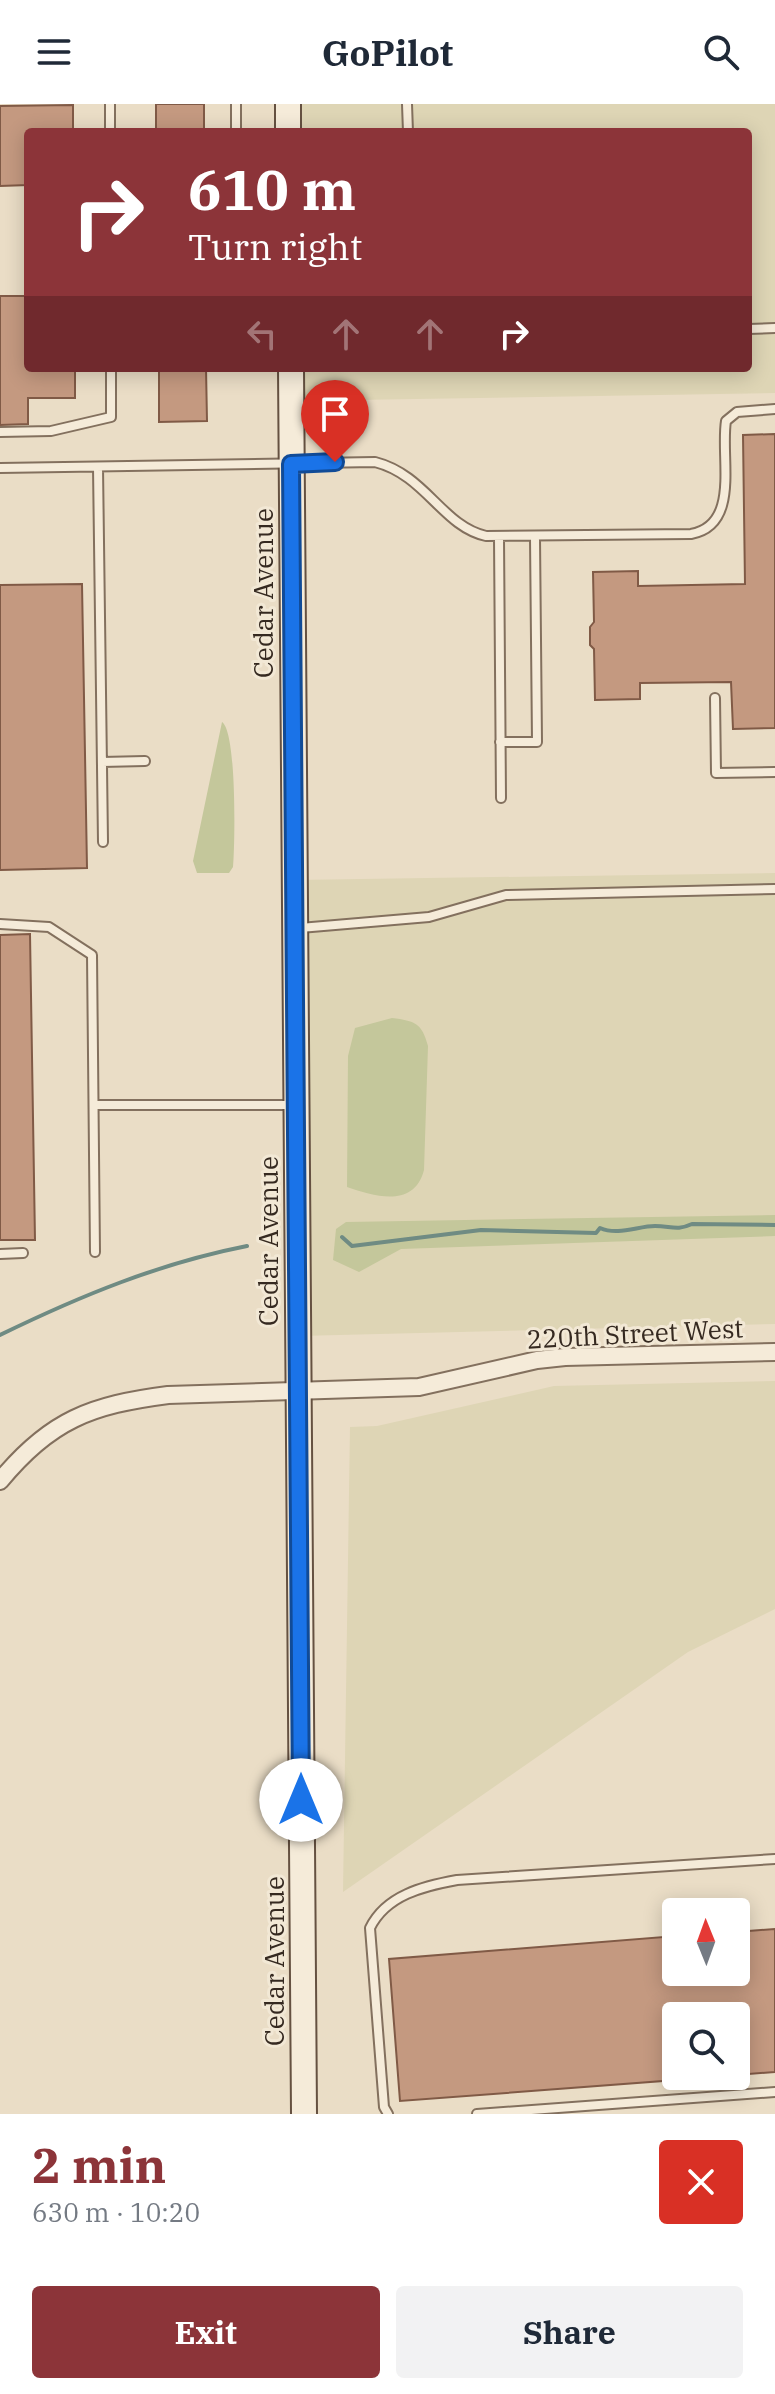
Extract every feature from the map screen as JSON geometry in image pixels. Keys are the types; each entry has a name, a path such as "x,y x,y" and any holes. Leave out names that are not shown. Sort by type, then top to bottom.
{"main road":[{"path":"288,104 288,128"},
{"name":"Cedar Avenue","path":"291,372 304,2114"}],"street":[{"name":"220th Street West","path":"0,1481 44,1434 103,1407 168,1395 419,1387 537,1360 565,1357 775,1352"}],"lane":[{"path":"110,104 110,128"},
{"path":"236,104 236,128"},
{"path":"407,104 408,128"},
{"path":"752,329 775,328"},
{"path":"0,432 51,431 111,417 111,372"},
{"path":"0,468 357,461 388,465 415,480 461,525 477,534 499,538 535,538 691,534 709,529 716,522 722,502 726,421 737,412 775,409"},
{"path":"98,467 103,842"},
{"path":"499,538 501,798"},
{"path":"500,742 537,742 535,538"},
{"path":"715,698 716,773 775,772"},
{"path":"102,762 145,761"},
{"path":"295,928 429,917 506,895 775,889"},
{"path":"0,924 49,927 92,955 95,1252"},
{"path":"94,1105 296,1105"},
{"path":"0,1254 23,1253"},
{"path":"388,2114 384,2107 370,1928 388,1904 426,1886 457,1880 775,1859"},
{"path":"477,2114 775,2092"},
{"path":"617,2103 618,2114"}],"shaded area":[{"path":"288,104 775,104 775,393 291,401 291,372 752,372 752,128 288,128"},
{"path":"775,873 775,1324 299,1336 295,880"},
{"path":"775,1381 775,1609 688,1652 343,1892 350,1427 377,1426 554,1386"}],"green space":[{"path":"222,722 227,730 233,766 233,867 229,873 197,873 193,861"},
{"path":"392,1018 416,1024 428,1046 424,1170 412,1190 403,1195 381,1196 347,1187 348,1056 355,1028"},
{"path":"775,1215 775,1236 401,1249 359,1272 333,1260 336,1229 346,1222"}],"building":[{"path":"156,104 204,104 204,128 156,128"},
{"path":"73,105 73,128 24,128 24,185 0,186 0,106"},
{"path":"0,296 24,296 24,372 75,372 75,398 28,398 28,424 0,425"},
{"path":"159,372 206,372 207,421 159,422"},
{"path":"775,434 775,728 733,729 731,682 640,683 640,699 595,700 594,649 590,645 590,627 594,622 593,572 638,571 638,586 745,584 743,435"},
{"path":"82,584 87,868 0,870 0,585"},
{"path":"30,934 35,1240 0,1240 0,935"},
{"path":"775,1929 775,2072 750,2074 750,2002 662,2002 662,2081 400,2101 389,1959 662,1937 662,1986 750,1986 750,1931"}],"waterway":[{"path":"342,1237 352,1246 481,1230 596,1233 600,1228 621,1231 655,1226 678,1228 692,1224 775,1225"},
{"path":"0,1335 121,1282 247,1246"}],"route":[{"path":"301,1800 291,464 335,462"}]}
